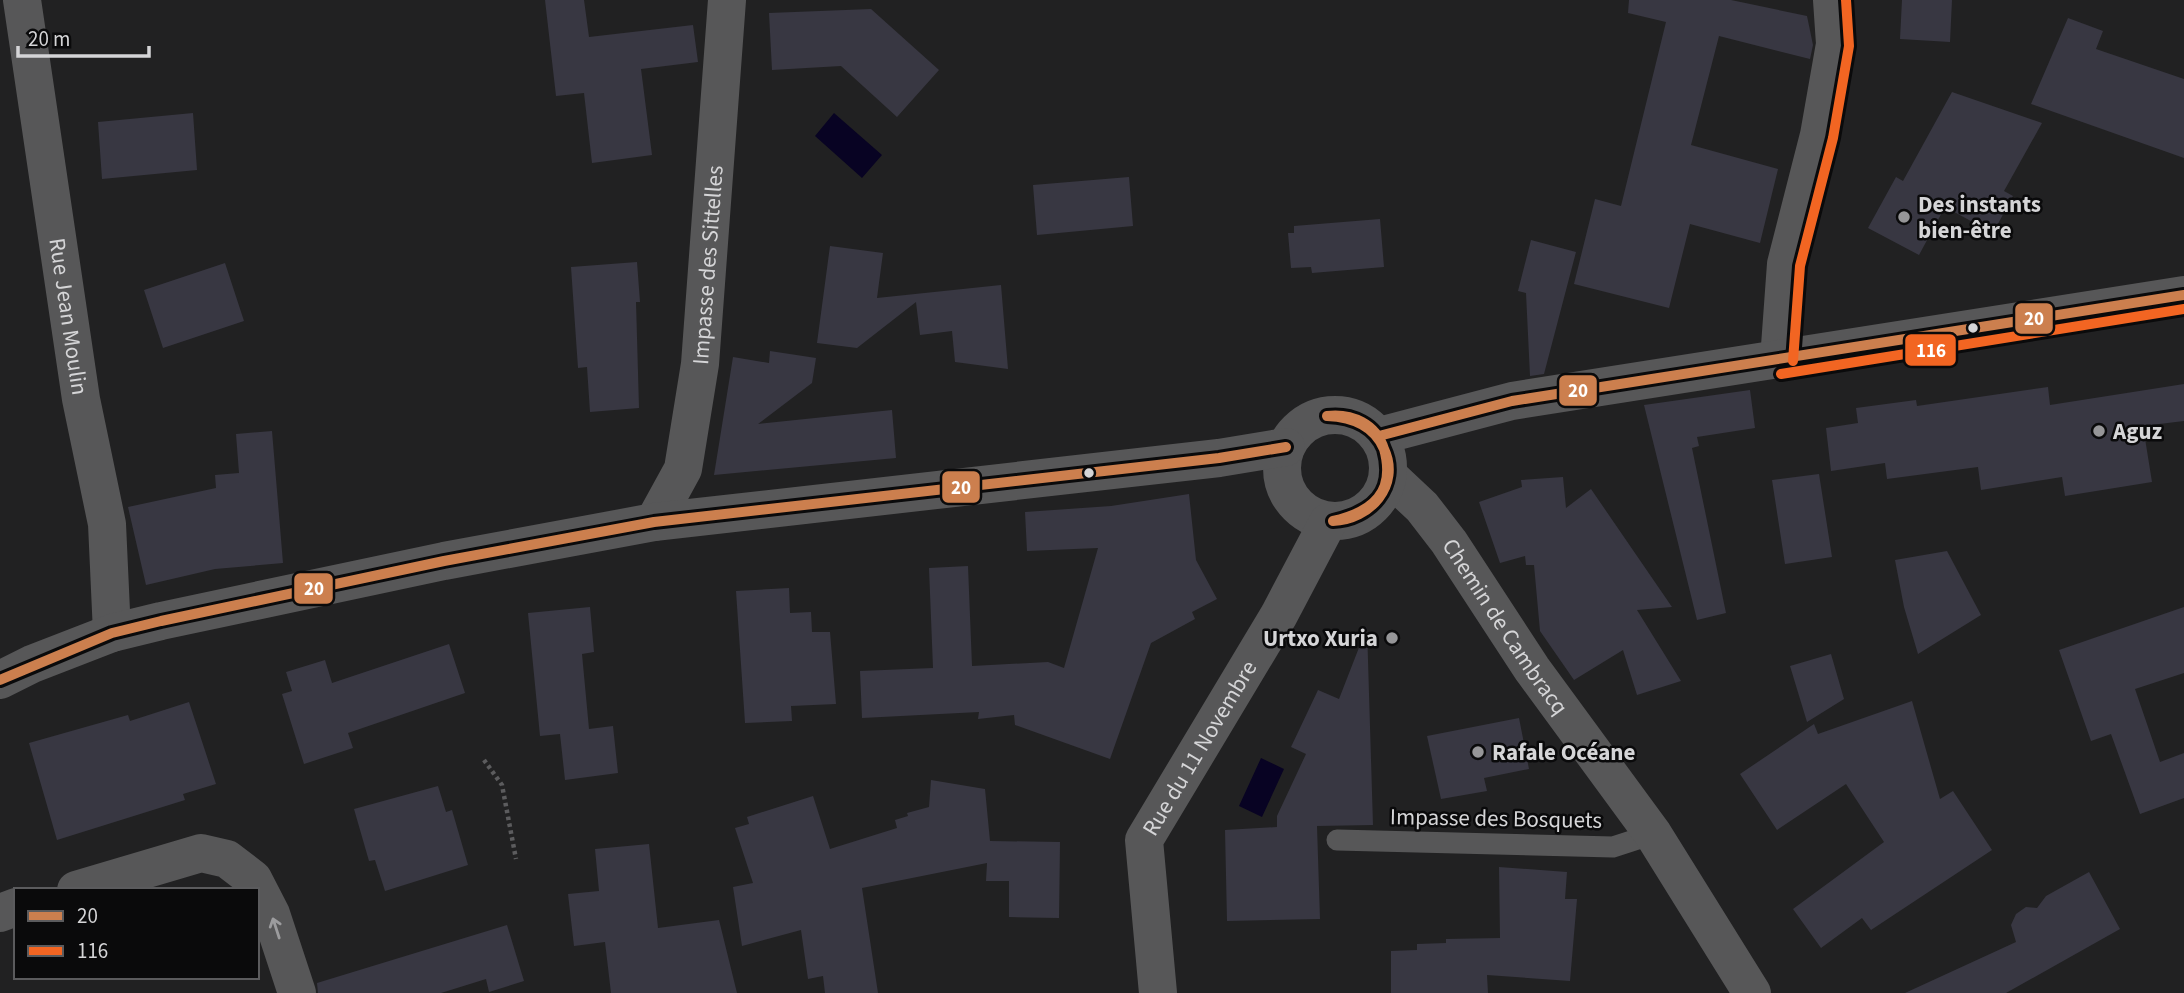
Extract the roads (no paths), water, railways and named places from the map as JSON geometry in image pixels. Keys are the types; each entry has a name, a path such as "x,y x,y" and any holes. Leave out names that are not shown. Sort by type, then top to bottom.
{"street":[{"name":"Rue Jean Moulin","path":"22,0 81,399 107,524 111,633"},
{"name":"Impasse des Sittelles","path":"654,522 682,469 699,364 727,0"},
{"path":"1779,360 1786,264 1819,135 1835,44 1832,0"},
{"path":"1379,436 1512,401 2184,295"},
{"path":"1340,414 1362,421 1379,436 1388,455 1389,476 1382,496 1367,511 1349,520 1328,522 1309,515 1294,503 1284,486 1281,466 1286,447 1298,429 1318,417 1340,414"},
{"path":"0,680 32,664 111,633 444,561 654,522 1219,458 1286,447"},
{"name":"Chemin de Cambracq","path":"1389,476 1422,507 1449,542 1532,669 1653,834 1752,993"},
{"name":"Rue du 11 Novembre","path":"1158,993 1144,840 1279,615 1328,522"},
{"path":"83,888 201,853 227,859 253,879 258,888"},
{"path":"259,891 271,914 297,993"}],"lane":[{"name":"Impasse des Bosquets","path":"1337,840 1613,847 1653,834"}],"place":[{"name":"Des instants bien-être","path":"1904,217"},
{"name":"Aguz","path":"2099,431"},
{"name":"Urtxo Xuria","path":"1392,638"},
{"name":"Rafale Océane","path":"1478,752"}]}
